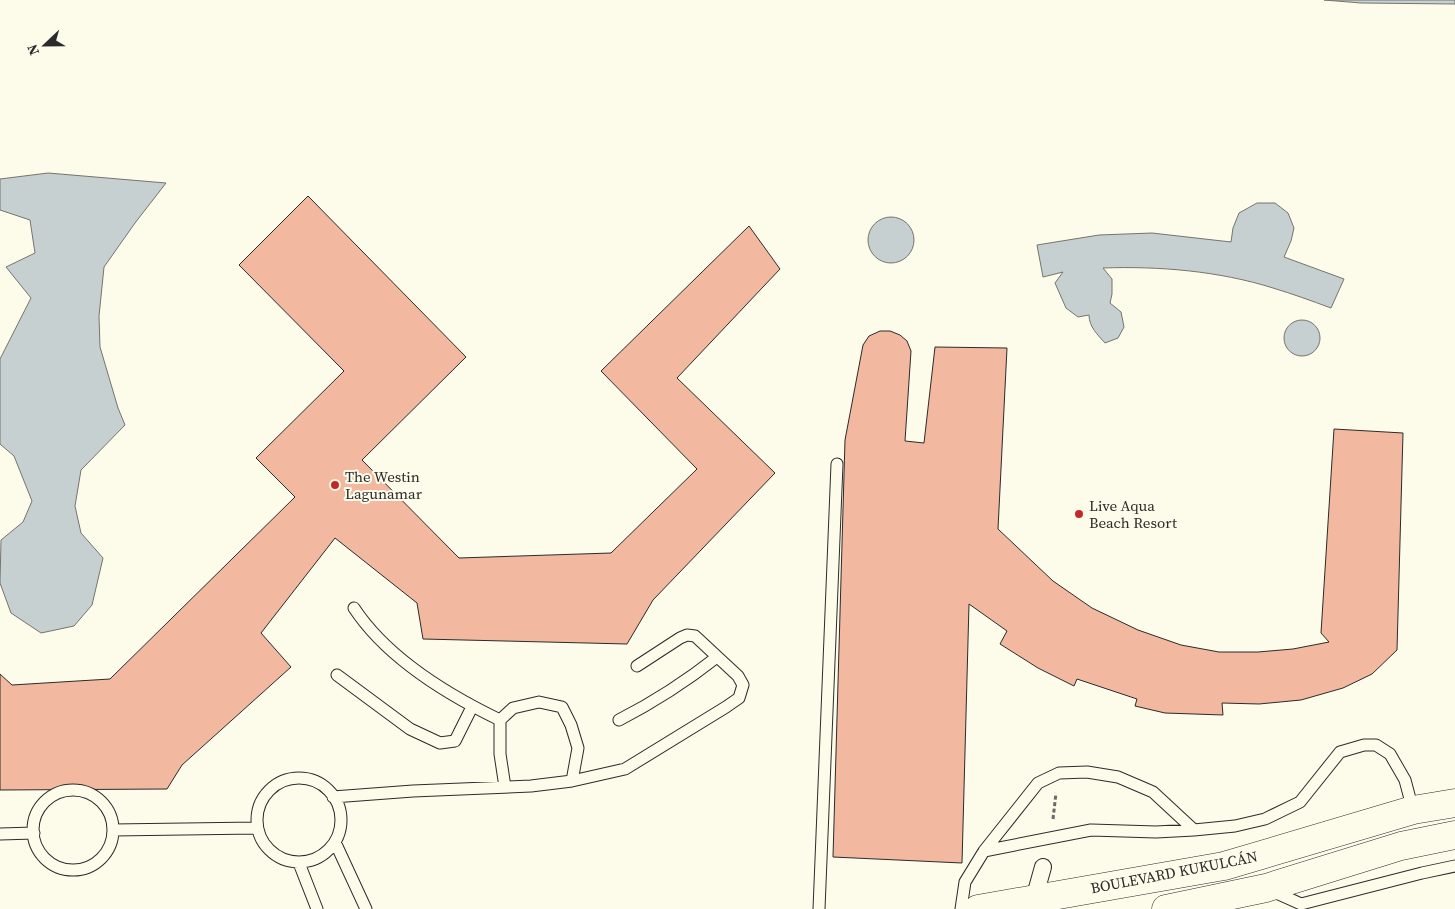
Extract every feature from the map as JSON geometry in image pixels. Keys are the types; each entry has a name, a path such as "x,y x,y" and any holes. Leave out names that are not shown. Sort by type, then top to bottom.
{"main road":[{"name":"BOULEVARD KUKULCÁN","path":"978,909 1224,866 1412,810 1455,803"},
{"path":"1167,909 1266,888 1401,846 1455,835"}],"street":[{"path":"1034,899 1043,867"}],"lane":[{"path":"819,909 837,464"},
{"path":"354,608 366,626 405,663 472,707 500,720"},
{"path":"333,797 505,787 572,781 625,769 738,698 743,685 738,676 695,636 687,635 637,666"},
{"path":"619,720 652,703 692,677 717,657"},
{"path":"337,674 410,729 440,743 455,740 472,707"},
{"path":"505,787 500,754 500,720 513,708 539,702 562,707 571,724 578,748 572,781"},
{"path":"984,851 1091,830 1156,832 1194,830 1235,826 1265,819 1300,802 1340,752 1364,745 1376,745 1390,754 1405,780 1412,810"},
{"path":"961,909 965,882 984,851 1038,783 1059,773 1087,772 1118,778 1153,792 1194,830"},
{"path":"292,779 317,782 328,790 333,797 340,813 340,828 335,842 326,853 313,860 299,863 285,860 272,853 262,841 257,828 257,814 261,802 268,791 279,783 292,779"},
{"path":"69,790 82,791 94,796 105,805 111,817 113,830 111,843 105,854 96,863 84,868 71,870 59,867 48,860 40,851 35,839 34,826 37,813 45,802 56,794 69,790"},
{"path":"113,830 257,828"},
{"path":"0,834 34,833"},
{"path":"335,842 366,909"},
{"path":"299,863 317,909"},
{"path":"1266,888 1301,904 1455,866"}],"path":[{"path":"1050,838 1059,773"}],"shaded area":[{"path":"1324,0 1455,0 1455,4 1361,3"},
{"path":"48,173 166,183 104,267 99,316 100,347 125,425 81,470 75,506 81,533 103,558 92,605 74,626 41,633 11,613 0,583 1,540 23,522 32,501 14,456 0,444 0,359 31,298 6,267 35,253 30,220 0,210 0,179"},
{"path":"1257,203 1275,203 1288,213 1294,228 1284,257 1344,279 1331,308 1273,288 1232,277 1167,269 1103,268 1112,279 1110,303 1121,312 1124,327 1118,338 1105,343 1092,327 1089,315 1078,317 1066,308 1055,283 1063,272 1043,277 1037,245 1099,235 1152,233 1231,242 1233,228 1239,213"},
{"path":"891,217 904,221 910,227 914,240 910,253 904,259 891,263 878,259 872,253 868,240 872,227 878,221"},
{"path":"1302,320 1309,321 1315,325 1319,331 1319,345 1315,351 1309,355 1302,356 1295,355 1289,351 1285,345 1284,338 1285,331 1289,325 1295,321"}],"building":[{"name":"The Westin Lagunamar","path":"308,196 466,357 362,460 459,558 611,553 697,469 601,371 749,226 780,269 677,378 775,473 653,600 627,644 423,639 417,603 335,538 261,633 291,667 182,765 167,789 0,790 0,674 12,685 110,679 295,497 256,458 344,371 239,265"},
{"path":"880,331 890,331 900,335 907,341 911,351 905,441 924,443 935,347 1007,348 998,529 1053,581 1092,608 1138,630 1181,645 1219,652 1258,652 1293,649 1329,642 1321,633 1334,429 1403,433 1397,650 1372,674 1343,688 1301,700 1259,704 1222,703 1223,715 1165,713 1135,706 1137,699 1077,679 1074,686 1038,668 1000,644 1007,631 969,604 962,863 833,857 845,440 863,345 869,336"}],"place":[{"name":"The Westin Lagunamar","path":"335,485"},
{"name":"Live Aqua Beach Resort","path":"1079,514"}]}
